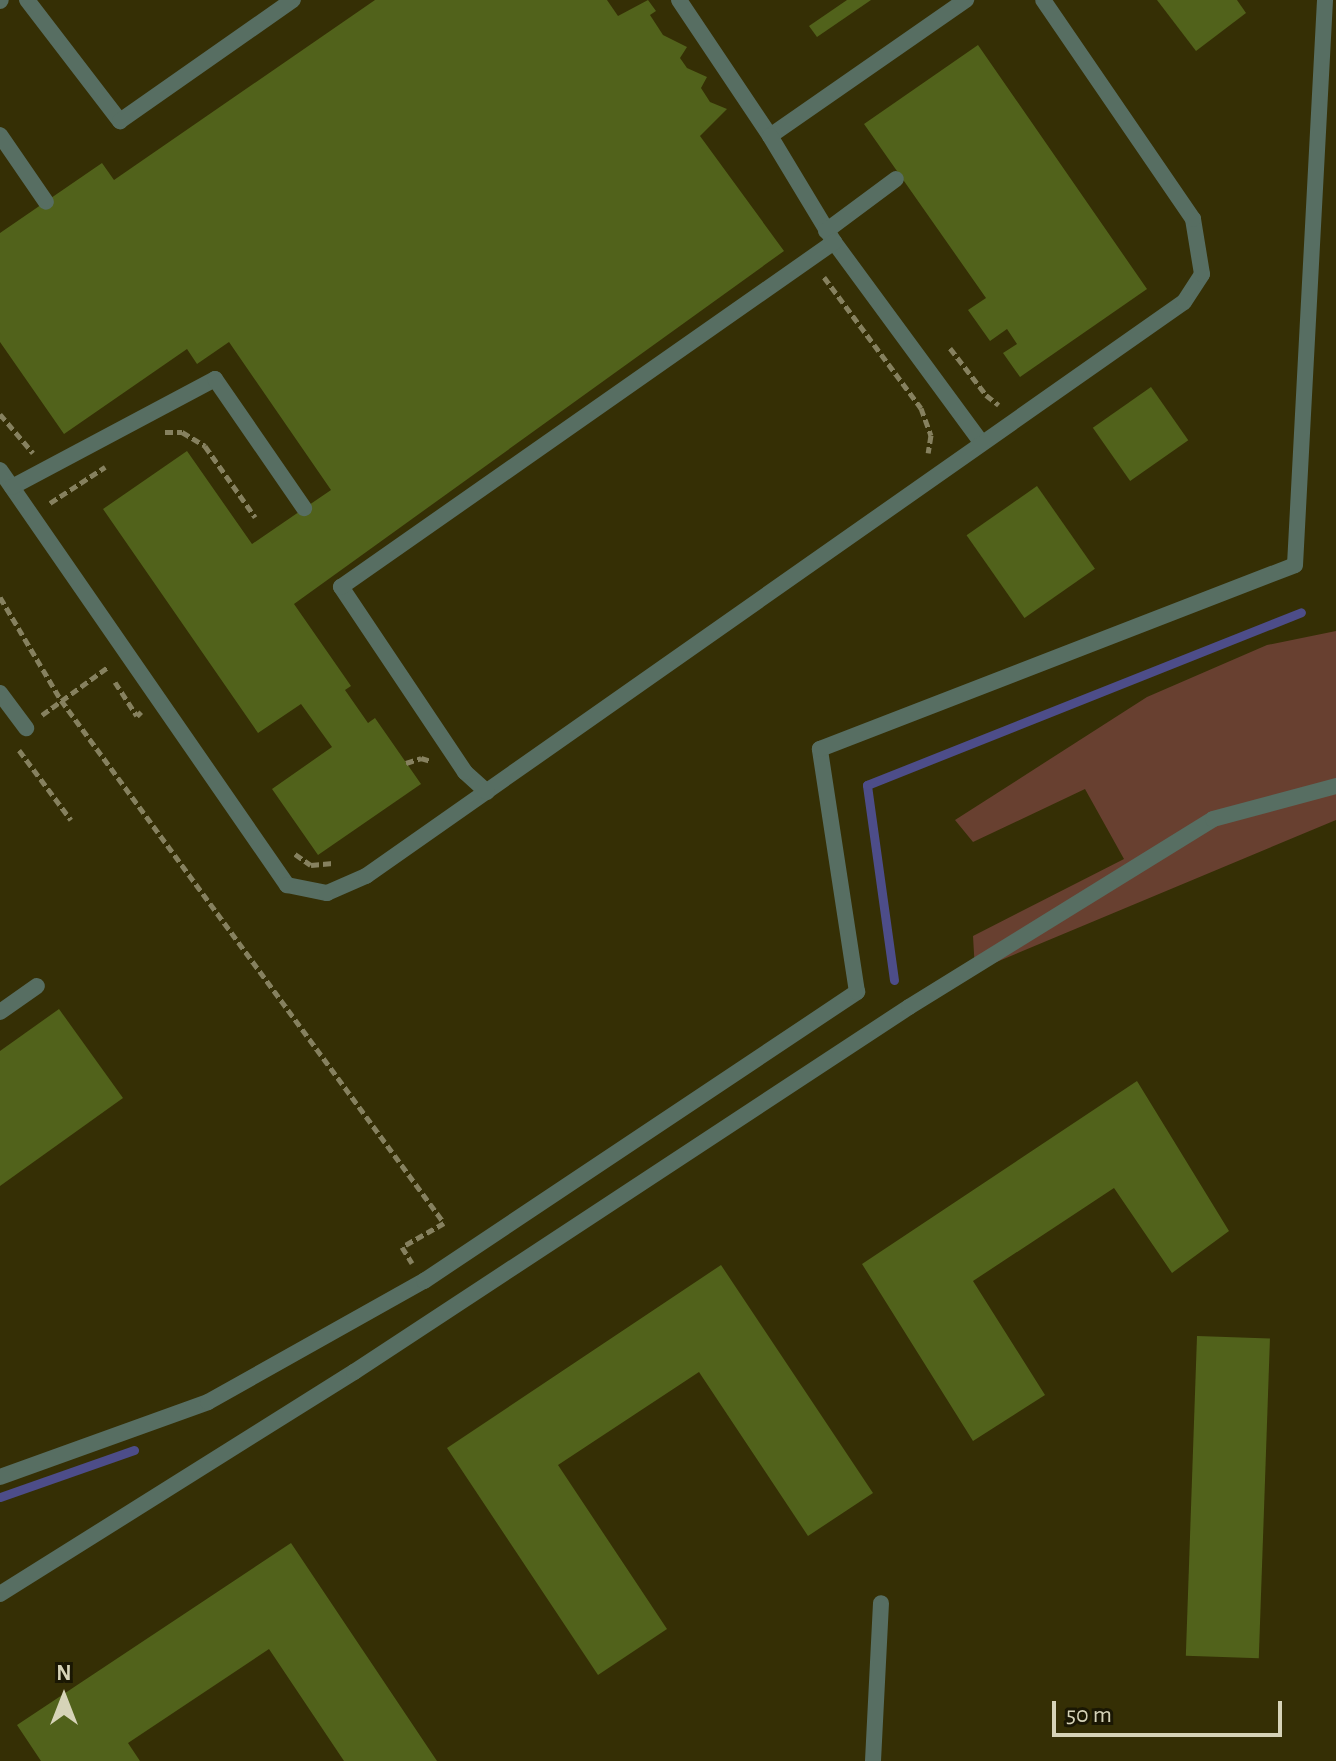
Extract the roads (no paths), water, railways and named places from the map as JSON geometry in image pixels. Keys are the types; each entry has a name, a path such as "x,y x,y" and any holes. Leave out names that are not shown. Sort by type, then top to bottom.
{"lane":[{"path":"27,0 120,121 293,0"},
{"path":"679,0 770,136 830,236 980,441"},
{"path":"770,136 966,0"},
{"path":"0,470 287,885 327,893 366,876 980,441 1184,302 1202,274 1193,219 1043,0"},
{"path":"0,1477 208,1402 424,1281 857,992 820,749 1295,565 1325,0"},
{"path":"0,135 46,202"},
{"path":"341,587 809,259 830,236 896,179"},
{"path":"12,487 215,379 304,508"},
{"path":"345,568 341,587 465,772 487,792"},
{"path":"1,699 26,728"},
{"path":"0,1594 354,1372 909,1007 1213,819 1336,786"},
{"path":"0,1012 37,986"},
{"path":"873,1761 881,1603"}],"waterway":[{"path":"894,980 867,785 1301,612"},
{"path":"0,1497 134,1450"}]}
